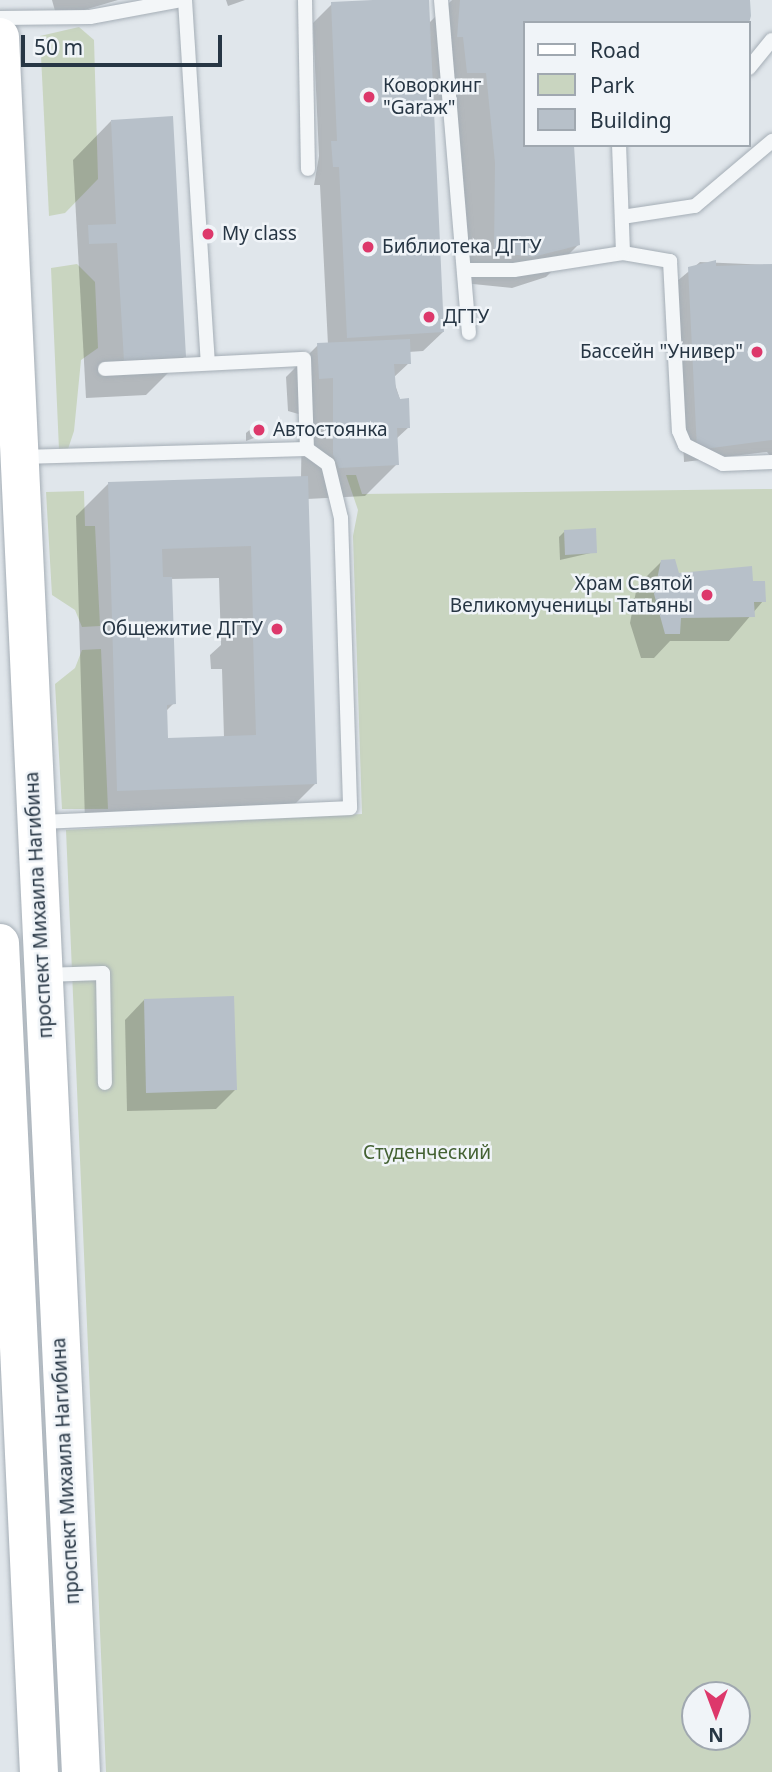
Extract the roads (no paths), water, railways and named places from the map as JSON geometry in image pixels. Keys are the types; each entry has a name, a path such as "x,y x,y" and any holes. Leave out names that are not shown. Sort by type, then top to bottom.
{"main road":[{"name":"проспект Михаила Нагибина","path":"0,37 81,1772"},
{"name":"проспект Михаила Нагибина","path":"0,943 39,1772"}],"lane":[{"path":"0,18 90,17 184,0 208,361"},
{"path":"305,0 308,169"},
{"path":"441,0 466,270 469,333"},
{"path":"751,66 772,40"},
{"path":"622,217 695,206 772,141"},
{"path":"619,147 623,253"},
{"path":"466,270 514,270 623,253 670,261 679,431 685,444 723,464 772,462"},
{"path":"105,369 208,361 304,359 307,449"},
{"path":"20,457 307,449 328,464 341,517 350,808 35,822"},
{"path":"43,975 103,973 105,1083"}],"place":[{"name":"Коворкинг \"Gаraж\"","path":"369,97"},
{"name":"My class","path":"208,234"},
{"name":"Библиотека ДГТУ","path":"368,247"},
{"name":"ДГТУ","path":"429,317"},
{"name":"Бассейн \"Универ\"","path":"757,352"},
{"name":"Автостоянка","path":"259,430"},
{"name":"Храм Святой Великомученицы Татьяны","path":"707,595"},
{"name":"Общежитие ДГТУ","path":"277,629"}],"park label":[{"name":"Студенческий","path":"427,1153"}]}
